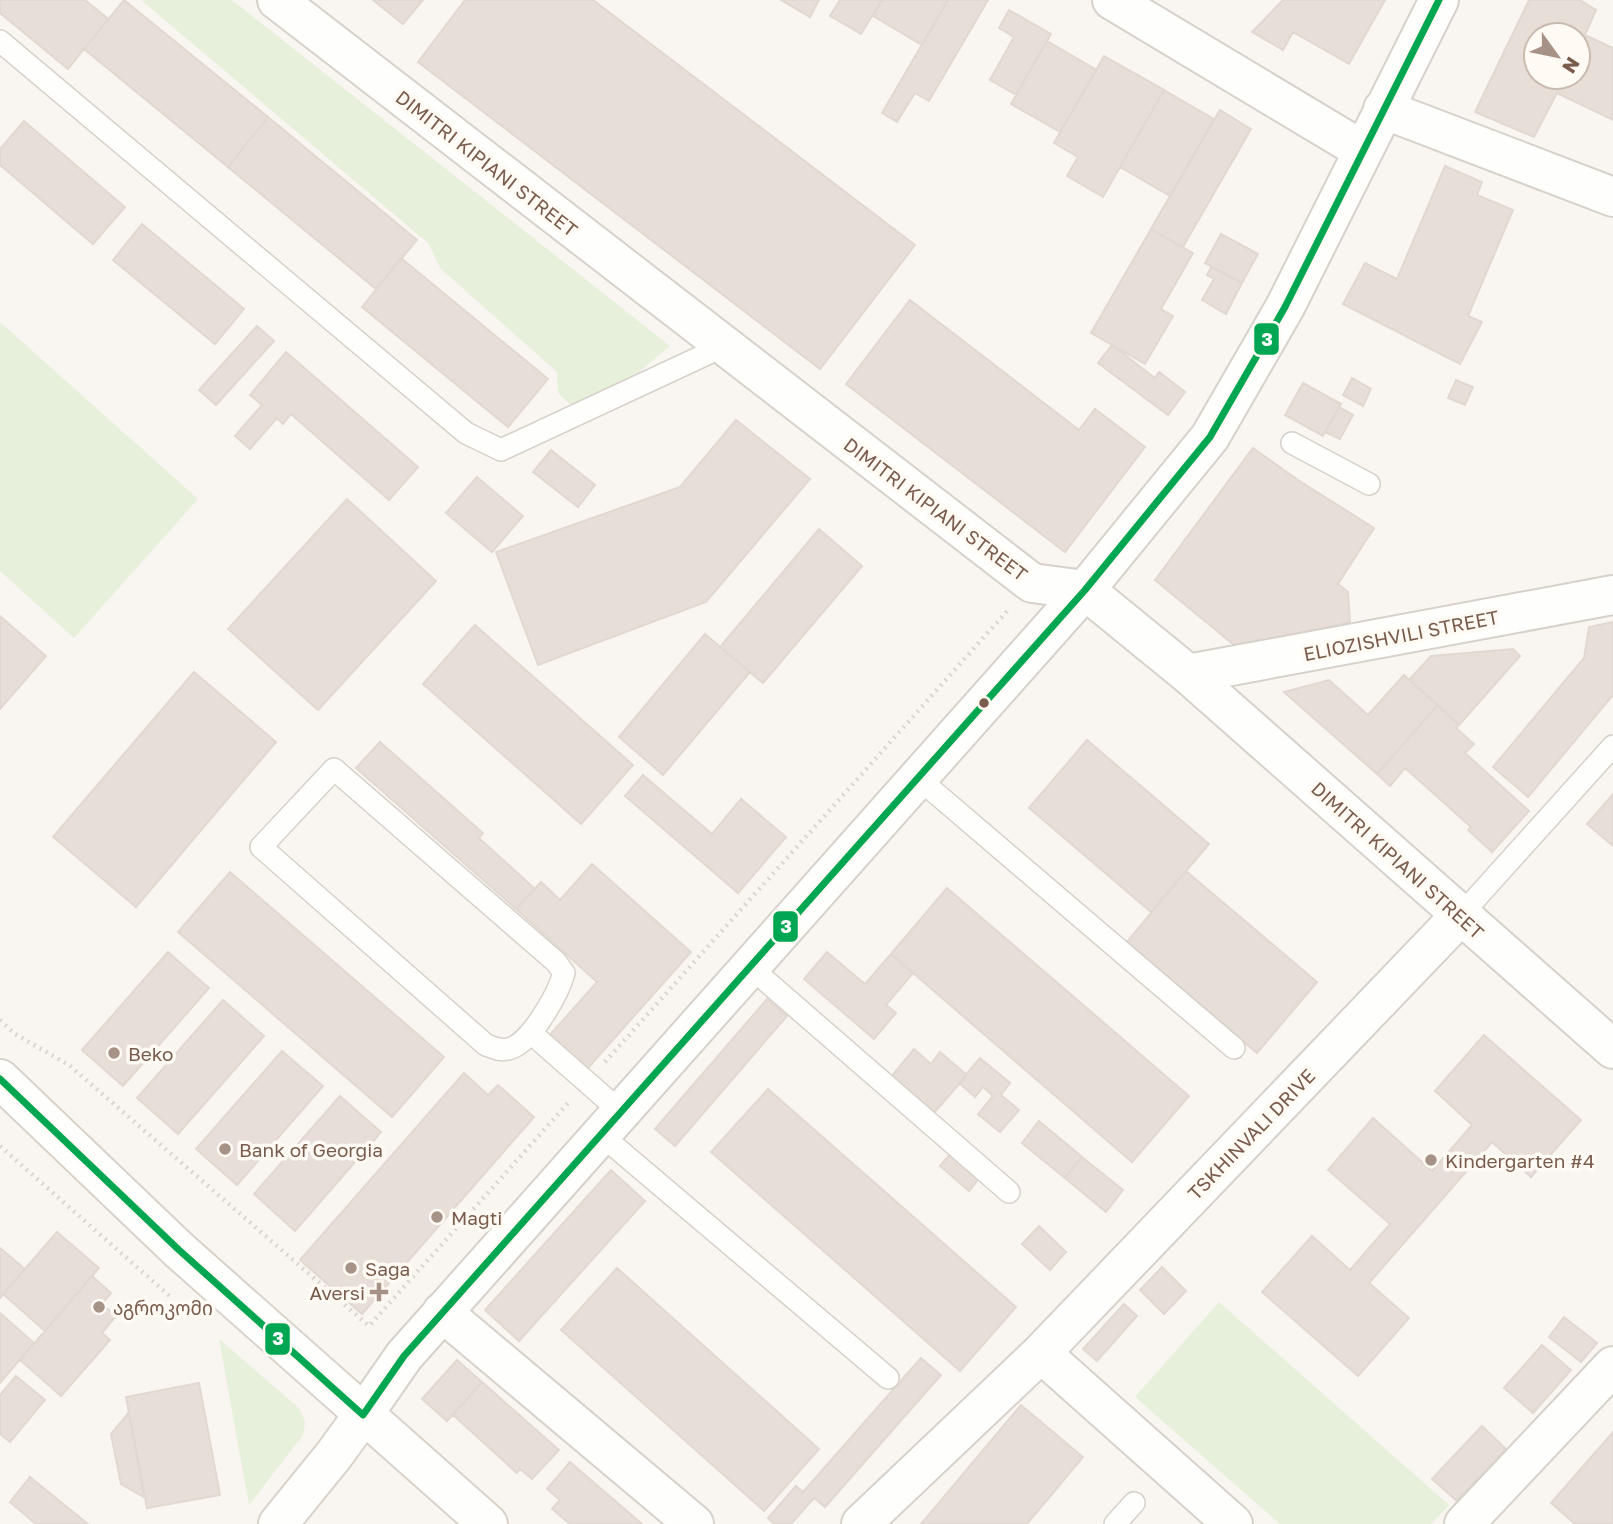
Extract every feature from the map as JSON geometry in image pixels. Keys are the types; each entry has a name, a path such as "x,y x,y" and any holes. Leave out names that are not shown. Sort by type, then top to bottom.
{"street":[{"name":"DIMITRI KIPIANI STREET","path":"277,0 1032,583 1085,590 1188,674 1613,1049"},
{"path":"1112,0 1362,150"},
{"path":"278,1524 363,1415 404,1356 1085,590 1210,437 1285,307 1439,0"},
{"path":"1383,109 1613,197"},
{"name":"ELIOZISHVILI STREET","path":"1188,674 1613,595"},
{"name":"TSKHINVALI DRIVE","path":"861,1524 1041,1353 1460,916"},
{"path":"0,1079 179,1250 488,1524"},
{"path":"442,1312 694,1524"},
{"path":"1041,1353 1233,1524"},
{"path":"1465,1524 1613,1367"}],"lane":[{"path":"0,41 466,433 502,450 724,346"},
{"path":"1292,443 1368,484"},
{"path":"1460,916 1613,746"},
{"path":"334,769 556,962 564,973 560,986 531,1033 510,1049 497,1049 486,1045 261,847 334,769"},
{"path":"918,778 1234,1048"},
{"path":"750,967 1009,1192"},
{"path":"531,1033 587,1082 610,1123 888,1378"},
{"path":"1115,1524 1134,1503"}],"path":[{"path":"0,1020 15,1034 69,1065 369,1326 1032,583"}],"green space":[{"path":"141,0 232,0 670,346 629,380 574,408 558,393 557,372 440,268 428,243"},
{"path":"0,322 198,499 74,638 0,571"},
{"path":"1219,1302 1449,1505 1431,1524 1280,1524 1135,1397"},
{"path":"219,1339 299,1408 305,1422 303,1435 249,1505"}],"building":[{"path":"0,0 85,0 108,19 68,69 0,13"},
{"path":"124,0 268,117 228,167 84,49"},
{"path":"373,0 423,0 403,24"},
{"path":"465,0 593,0 915,245 820,369 418,62"},
{"path":"781,0 819,0 810,17"},
{"path":"840,0 882,0 861,34 830,16"},
{"path":"882,0 948,0 922,45 873,16"},
{"path":"948,0 988,0 929,101 915,93 897,122 882,113"},
{"path":"1283,0 1385,0 1349,64 1293,32 1283,50 1252,32"},
{"path":"1529,0 1580,0 1596,10 1591,21 1522,21 1522,91 1592,91 1592,38 1613,48 1613,120 1557,93 1534,137 1475,112"},
{"path":"1009,10 1051,34 1016,95 990,80 1014,37 999,28"},
{"path":"1047,41 1097,70 1060,132 1011,104"},
{"path":"1104,56 1164,90 1103,197 1067,176 1078,157 1054,143"},
{"path":"1164,90 1214,119 1170,196 1120,167"},
{"path":"1220,110 1251,129 1183,247 1151,229"},
{"path":"268,117 417,240 376,289 228,167"},
{"path":"24,121 125,207 93,244 0,165 0,149"},
{"path":"1445,166 1482,182 1477,195 1513,210 1468,316 1482,322 1460,364 1343,304 1365,263 1397,279"},
{"path":"142,224 244,309 215,344 113,260"},
{"path":"1151,229 1193,253 1161,309 1173,316 1145,364 1091,333"},
{"path":"1221,234 1258,254 1242,283 1205,263"},
{"path":"401,258 548,379 508,427 362,307"},
{"path":"1211,267 1242,283 1226,314 1202,300 1214,279 1207,275"},
{"path":"910,300 1079,430 1095,409 1145,447 1065,552 846,384"},
{"path":"257,326 274,341 216,405 199,390"},
{"path":"1112,345 1155,378 1159,372 1185,392 1168,415 1098,363"},
{"path":"286,352 418,467 389,500 291,414 283,424 277,418 250,449 235,436 262,405 250,395"},
{"path":"1352,378 1371,389 1363,406 1343,395"},
{"path":"1456,380 1473,387 1465,405 1448,398"},
{"path":"1303,383 1341,404 1323,436 1285,415"},
{"path":"1339,407 1353,415 1340,439 1325,432"},
{"path":"736,420 810,479 706,602 538,665 496,552 680,487"},
{"path":"1253,448 1374,528 1338,584 1348,592 1350,622 1240,650 1155,580"},
{"path":"551,450 595,485 578,507 533,472"},
{"path":"477,477 523,516 492,552 446,513"},
{"path":"347,499 436,581 318,710 228,629"},
{"path":"819,529 862,566 763,683 720,647"},
{"path":"0,616 46,656 0,709"},
{"path":"1613,622 1613,695 1528,797 1493,767 1584,658 1589,627"},
{"path":"475,625 633,765 581,824 423,684"},
{"path":"705,634 750,672 663,775 619,737"},
{"path":"1513,649 1520,656 1459,725 1409,680 1431,656"},
{"path":"194,672 276,742 136,907 53,837"},
{"path":"1404,675 1438,705 1377,774 1284,692 1329,680 1368,715"},
{"path":"1438,705 1459,725 1456,728 1474,744 1465,753 1529,811 1492,852 1468,830 1471,827 1405,768 1390,786 1377,774"},
{"path":"1087,740 1209,844 1151,912 1029,808"},
{"path":"380,742 483,833 479,838 535,889 516,909 356,768"},
{"path":"643,775 712,834 741,799 786,837 738,893 625,796"},
{"path":"1613,794 1613,846 1587,824"},
{"path":"592,864 691,952 587,1069 549,1036 597,982 516,909 541,882 560,900"},
{"path":"1186,871 1317,982 1257,1053 1127,942"},
{"path":"230,872 444,1057 392,1117 178,932"},
{"path":"947,888 1189,1096 1132,1162 891,954"},
{"path":"168,952 209,988 123,1086 82,1050"},
{"path":"827,952 865,984 891,954 913,973 886,1005 896,1013 874,1039 804,979"},
{"path":"767,999 787,1016 675,1146 655,1129"},
{"path":"223,1000 264,1036 178,1134 137,1098"},
{"path":"1484,1035 1581,1120 1531,1177 1492,1142 1369,1283 1409,1318 1358,1376 1262,1292 1312,1236 1350,1270 1390,1224 1328,1170 1373,1118 1432,1171 1472,1125 1435,1091"},
{"path":"914,1049 931,1064 940,1052 967,1075 933,1114 891,1077"},
{"path":"282,1051 323,1086 237,1185 196,1149"},
{"path":"980,1058 1010,1083 1001,1095 1019,1110 1000,1132 978,1114 993,1096 983,1087 975,1097 959,1083"},
{"path":"464,1073 488,1095 498,1085 534,1117 362,1314 300,1260"},
{"path":"768,1089 1016,1307 960,1371 711,1152"},
{"path":"340,1096 381,1132 295,1231 254,1194"},
{"path":"1039,1121 1082,1157 1065,1178 1022,1143"},
{"path":"952,1152 980,1177 969,1191 940,1166"},
{"path":"1082,1157 1123,1190 1106,1212 1065,1178"},
{"path":"611,1170 645,1201 519,1341 485,1310"},
{"path":"1039,1226 1066,1252 1050,1270 1022,1244"},
{"path":"57,1232 99,1268 45,1331 3,1294"},
{"path":"0,1248 25,1269 0,1298"},
{"path":"1162,1267 1186,1291 1164,1314 1140,1290"},
{"path":"617,1268 819,1449 764,1511 561,1330"},
{"path":"92,1276 111,1293 102,1304 116,1316 102,1333 110,1340 61,1396 20,1360"},
{"path":"1124,1304 1137,1316 1097,1361 1083,1349"},
{"path":"0,1313 34,1343 0,1383"},
{"path":"1564,1317 1597,1343 1581,1362 1549,1337"},
{"path":"1542,1345 1571,1370 1533,1413 1504,1388"},
{"path":"921,1358 941,1375 825,1507 814,1498 791,1524 774,1524 768,1518 796,1486 803,1492"},
{"path":"457,1360 482,1382 447,1421 422,1399"},
{"path":"16,1376 45,1400 10,1442 0,1434 0,1395"},
{"path":"482,1382 559,1450 532,1479 520,1469 517,1473 453,1415"},
{"path":"199,1383 220,1495 147,1508 126,1397"},
{"path":"1021,1405 1083,1457 1027,1524 921,1524"},
{"path":"129,1412 144,1497 121,1484 111,1434"},
{"path":"1482,1426 1506,1449 1457,1501 1432,1479"},
{"path":"1613,1432 1613,1524 1575,1524 1551,1503"},
{"path":"570,1462 642,1524 570,1524 552,1509 560,1500 547,1489"},
{"path":"30,1477 88,1524 36,1524 10,1502"}],"transit line":[{"name":"3","path":"0,1079 179,1250 363,1415 404,1356 1085,590 1210,437 1285,307 1439,0"}],"place":[{"name":"Beko","path":"114,1053"},
{"name":"Bank of Georgia","path":"225,1149"},
{"name":"Kindergarten #4","path":"1431,1160"},
{"name":"Magti","path":"437,1217"},
{"name":"Saga","path":"351,1268"},
{"name":"Aversi","path":"379,1292"},
{"name":"აგროკომი","path":"99,1307"}]}
